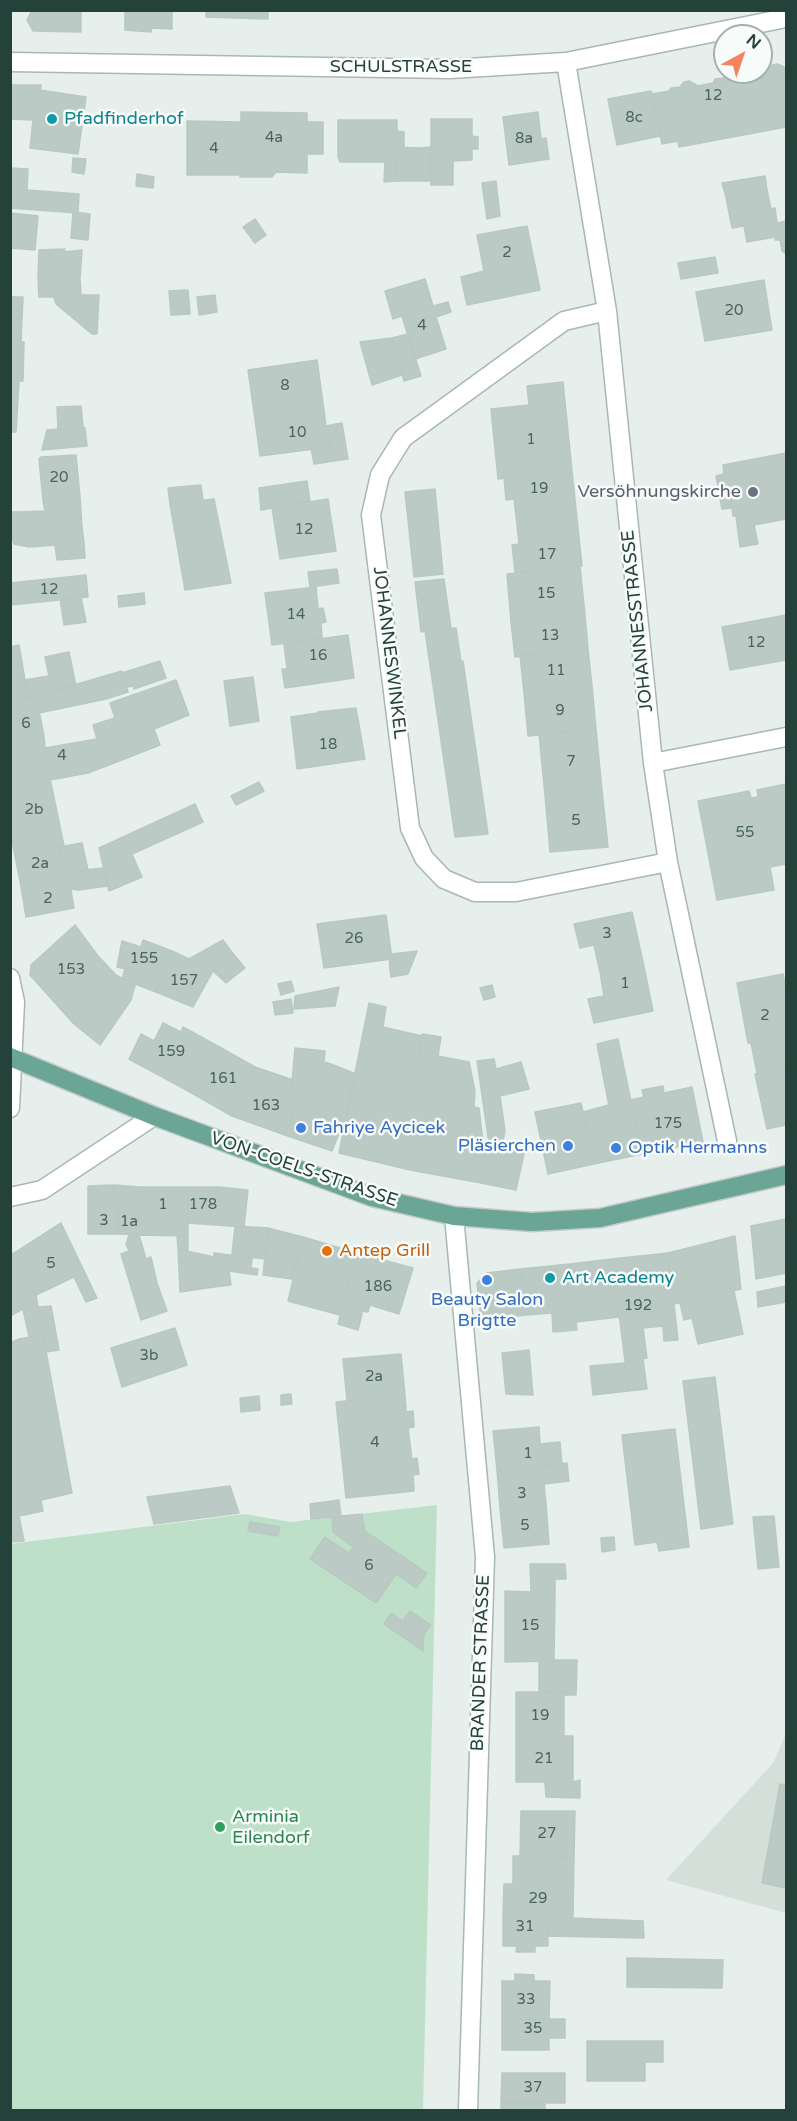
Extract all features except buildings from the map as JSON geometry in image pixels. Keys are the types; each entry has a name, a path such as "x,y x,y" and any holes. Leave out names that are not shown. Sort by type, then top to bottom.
{"main road":[{"name":"VON-COELS-STRASSE","path":"12,1058 154,1116 372,1197 454,1216 532,1222 600,1218 786,1175"}],"street":[{"name":"SCHULSTRASSE","path":"10,62 450,69 566,63 786,18"},
{"name":"JOHANNESSTRASSE","path":"566,63 607,311 653,763 668,862 727,1141"},
{"name":"JOHANNESWINKEL","path":"607,311 564,321 404,438 380,475 371,515 410,828 424,858 444,879 475,892 516,892 668,862"},
{"path":"653,763 786,737"},
{"path":"10,978 15,1002 10,1108"},
{"path":"10,1197 42,1191 154,1116"},
{"name":"BRANDER STRASSE","path":"454,1216 484,1557 468,2110"}],"shaded area":[{"path":"786,1734 786,1913 666,1880 773,1763"}],"green space":[{"name":"Arminia Eilendorf","path":"437,1505 423,2110 11,2110 10,1544 245,1514 291,1522"}],"place":[{"name":"Pfadfinderhof","path":"52,119"},
{"name":"Versöhnungskirche","path":"753,492"},
{"name":"Fahriye Aycicek","path":"301,1128"},
{"name":"Pläsierchen","path":"568,1146"},
{"name":"Optik Hermanns","path":"616,1148"},
{"name":"Antep Grill","path":"327,1251"},
{"name":"Art Academy","path":"550,1278"},
{"name":"Beauty Salon Brigtte","path":"487,1280"},
{"name":"Arminia Eilendorf","path":"220,1827"}]}
